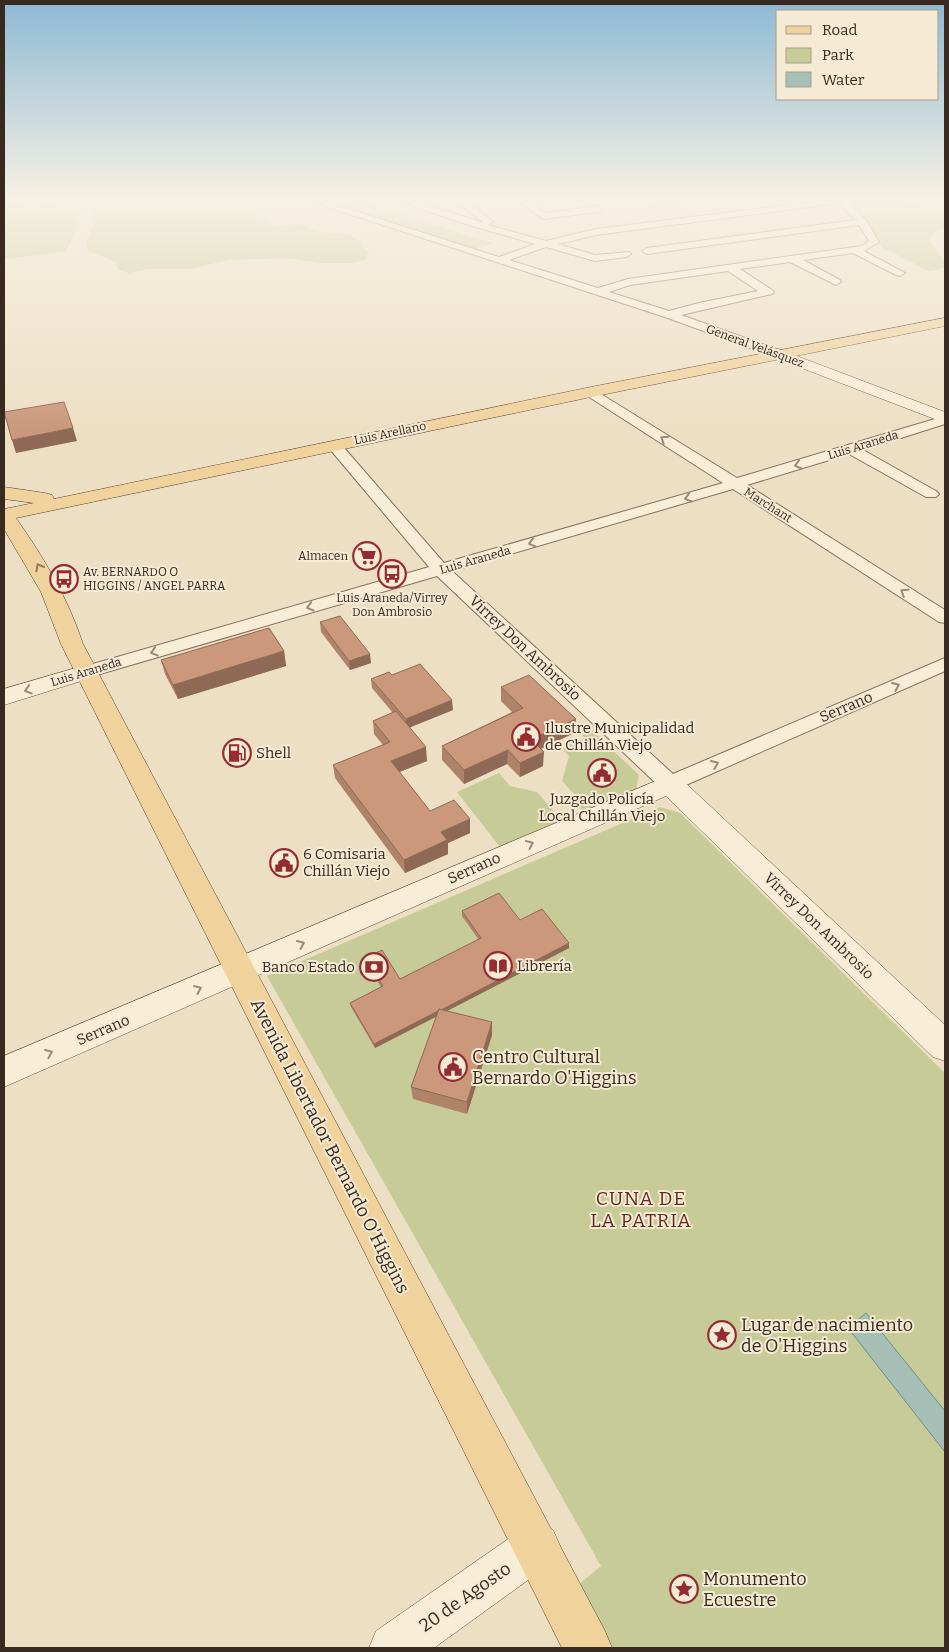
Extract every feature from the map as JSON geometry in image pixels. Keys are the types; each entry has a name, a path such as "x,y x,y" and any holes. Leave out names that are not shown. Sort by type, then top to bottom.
{"main road":[{"name":"Luis Arellano","path":"4,515 591,392 945,322"},
{"path":"4,493 36,498 74,499"},
{"name":"Avenida Libertador Bernardo O'Higgins","path":"4,515 43,575 86,672 588,1648"},
{"name":"Avenida Libertador Bernardo O'Higgins","path":"4,545 44,611 72,644"}],"street":[{"name":"General Velásquez","path":"546,275 670,315 778,354 945,419"},
{"path":"598,292 628,282 678,275"},
{"path":"670,315 699,306 768,292 741,275"},
{"path":"823,275 836,282"},
{"name":"Marchant","path":"591,392 945,618"},
{"name":"Luis Araneda","path":"4,697 735,484 945,419"},
{"name":"Virrey Don Ambrosio","path":"334,445 441,570 670,784 945,1046"},
{"path":"851,449 931,494"},
{"name":"Serrano","path":"4,1072 945,664"},
{"name":"20 de Agosto","path":"393,1648 537,1546"}],"green space":[{"path":"584,723 639,775 636,790 584,813 576,804 580,801 562,781 569,756 562,748 585,738 575,727"},
{"path":"499,773 510,786 537,792 555,813 560,811 567,819 500,847 457,792"},
{"path":"660,807 680,813 945,1073 945,1648 612,1648 578,1585 601,1566 267,976"}],"water":[{"path":"866,1313 945,1411 945,1452 848,1328"}],"building":[{"path":"64,402 73,428 12,440 4,412"},
{"path":"340,616 370,654 349,661 320,622"},
{"path":"269,628 284,651 173,685 161,660"},
{"path":"420,664 452,700 406,719 371,679 389,672 392,675"},
{"name":"Ilustre Municipalidad de Chillán Viejo","path":"529,675 576,719 531,739 544,752 520,763 508,750 464,770 442,746 523,708 501,687"},
{"path":"396,711 426,747 391,761 430,811 454,800 470,819 441,832 447,840 404,860 333,765 390,742 373,721"},
{"name":"Centro Cultural Bernardo O'Higgins","path":"499,893 520,920 542,909 569,943 374,1044 350,1003 383,986 365,958 382,950 400,979 481,938 462,911"},
{"name":"Centro Cultural Bernardo O'Higgins","path":"439,1009 492,1022 467,1102 411,1087"}],"place":[{"name":"Almacen","path":"367,556"},
{"name":"Luis Araneda/Virrey Don Ambrosio","path":"392,574"},
{"name":"Av. BERNARDO O HIGGINS / ANGEL PARRA","path":"64,579"},
{"name":"Ilustre Municipalidad de Chillán Viejo","path":"526,737"},
{"name":"Shell","path":"237,753"},
{"name":"Juzgado Policía Local Chillán Viejo","path":"602,773"},
{"name":"6 Comisaria Chillán Viejo","path":"284,863"},
{"name":"Librería","path":"498,966"},
{"name":"Banco Estado","path":"374,967"},
{"name":"Centro Cultural Bernardo O'Higgins","path":"453,1067"},
{"name":"Lugar de nacimiento de O'Higgins","path":"722,1335"},
{"name":"Monumento Ecuestre","path":"684,1589"}],"district":[{"name":"CUNA DE LA PATRIA","path":"641,1209"}]}
